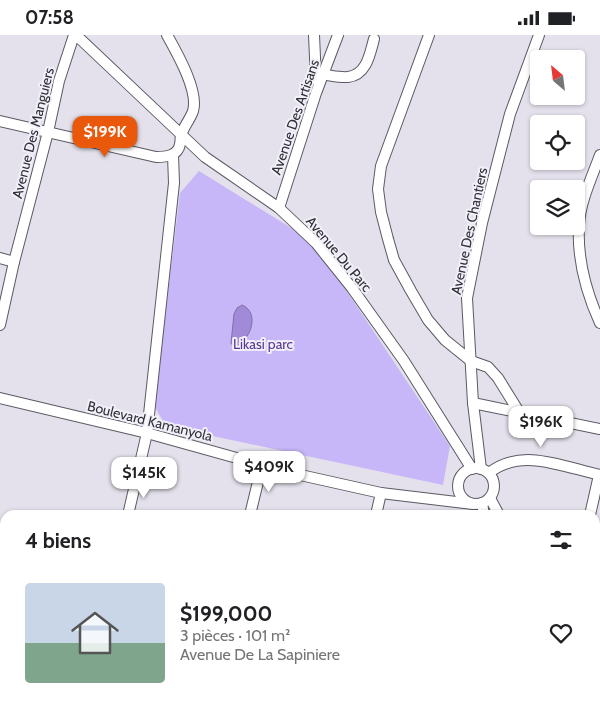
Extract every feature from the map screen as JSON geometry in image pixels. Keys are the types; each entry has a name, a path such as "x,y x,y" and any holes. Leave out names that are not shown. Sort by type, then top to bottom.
{"street":[{"name":"Avenue Des Manguiers","path":"0,325 59,81 75,35"},
{"name":"Avenue Du Parc","path":"75,35 205,157 279,208 316,243 352,288 481,470"},
{"path":"0,121 156,157 173,155 180,146 181,135 193,111 195,99 187,76 167,35"},
{"path":"314,35 319,74 348,77 360,72 367,62 374,39"},
{"name":"Avenue Des Artisans","path":"279,208 316,93 319,74 338,35"},
{"path":"430,35 381,166 378,189 381,212 394,260 428,320 445,340 471,361 488,367 498,378 518,412"},
{"name":"Avenue Des Chantiers","path":"481,470 473,403 468,298 482,223 510,114 539,35"},
{"path":"129,510 147,433 174,183 173,155"},
{"path":"600,155 579,224 579,249 582,273 591,303 600,323"},
{"path":"0,258 14,262"},
{"name":"Boulevard Kamanyola","path":"0,398 147,433 262,465 381,493 482,502"},
{"path":"473,403 600,429"},
{"path":"492,510 482,502 464,499 460,495 459,484 463,475 518,460 535,459 600,475 591,510"},
{"path":"251,510 262,465"},
{"path":"481,470 494,485 494,490 482,502"},
{"path":"377,510 381,493"},
{"path":"482,502 483,510"}],"green space":[{"name":"Likasi parc","path":"199,171 314,242 450,446 443,485 166,426 153,404 180,193"}],"shaded area":[{"path":"242,305 251,314 251,327 245,339 234,347 231,343 234,314 237,308"}]}
